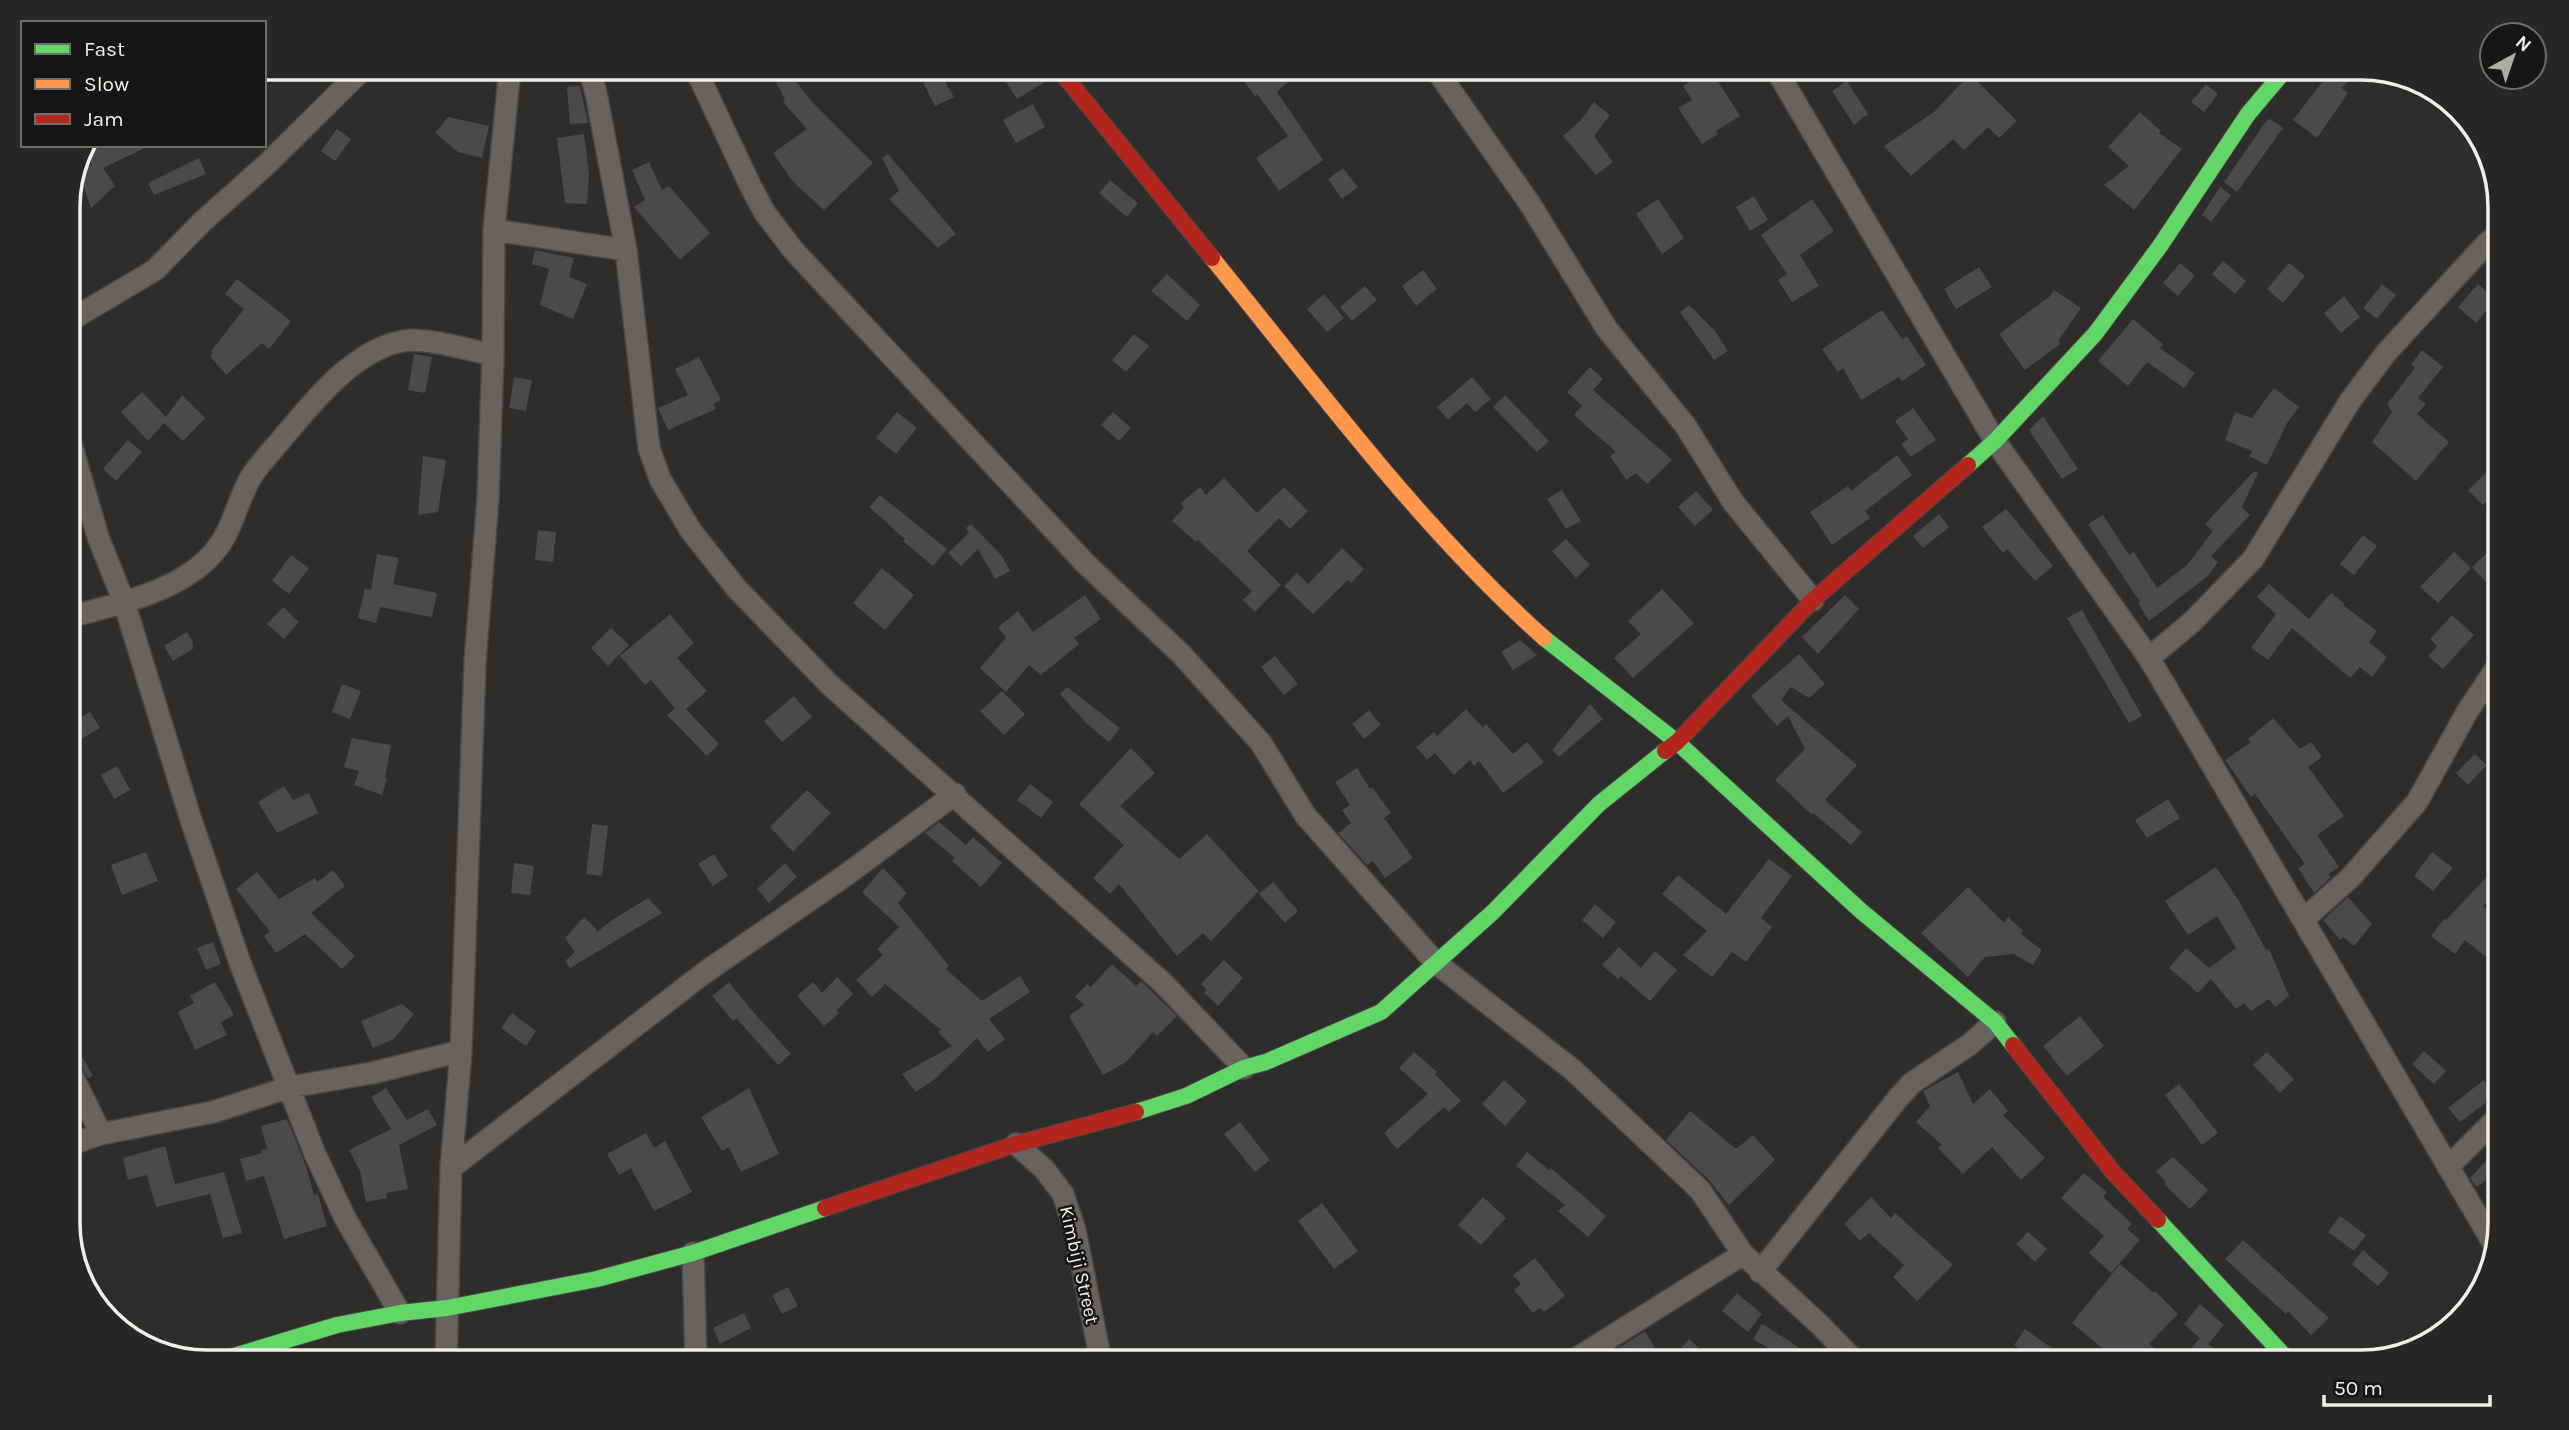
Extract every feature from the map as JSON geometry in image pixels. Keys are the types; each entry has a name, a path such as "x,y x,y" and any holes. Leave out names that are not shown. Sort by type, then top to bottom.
{"street":[{"path":"1444,80 1530,204 1607,329 1685,425 1733,502 1813,600"},
{"path":"1782,80 1995,441 2149,658 2487,1233"},
{"path":"279,1350 337,1325 400,1313 447,1308 597,1279 693,1253 1016,1143 1110,1121 1186,1096 1244,1068 1266,1062 1381,1012 1493,912 1599,804 1677,742 1813,600 1995,441 2095,334 2160,246 2248,114 2277,80"},
{"path":"81,314 155,270 351,81"},
{"path":"446,1350 451,1168 461,1051 475,663 488,498 494,230 509,81"},
{"path":"593,81 626,250 649,448 660,480 691,531 737,589 830,685 886,737 955,794 1163,984 1244,1068"},
{"path":"701,81 765,213 794,251 1086,564 1182,655 1261,743 1305,815 1436,963 1573,1070 1700,1190 1743,1254 1844,1350"},
{"path":"1068,81 1397,486 1503,601 1558,650 1677,742 1861,911 1995,1022 2113,1172 2279,1350"},
{"path":"494,230 626,250"},
{"path":"2149,658 2192,622 2253,559 2350,401 2386,352 2488,242"},
{"path":"81,614 124,602 176,581 202,564 226,536 253,475 321,391 370,355 404,341 419,341 493,355"},
{"path":"81,478 98,537 124,602 190,817 240,963 315,1154 345,1218 400,1313"},
{"path":"2304,919 2350,878 2417,802 2467,712 2488,680"},
{"path":"451,1168 704,973 846,875 955,794"},
{"path":"1760,1272 1912,1083 1969,1045 1995,1022"},
{"path":"81,1141 101,1134 213,1112 290,1087 372,1073 461,1051"},
{"path":"81,1093 101,1134"},
{"path":"2448,1167 2488,1127"},
{"name":"Kimbiji Street","path":"1016,1143 1044,1169 1062,1194 1075,1230 1099,1350"},
{"path":"693,1253 696,1350"},
{"path":"1585,1350 1743,1254"}],"building":[{"path":"1290,80 1277,92 1323,160 1279,191 1256,158 1288,136 1257,94 1255,96 1243,81"},
{"path":"1692,80 1717,80 1740,116 1716,131 1718,134 1702,144 1678,108 1692,100 1683,86"},
{"path":"1964,80 1976,80 2017,121 1999,138 1988,127 1964,150 1953,139 1911,176 1884,146 1934,112"},
{"path":"2324,80 2348,80 2342,88 2348,93 2317,138 2293,120"},
{"path":"775,81 796,81 815,105 873,163 824,210 793,182 773,153 807,129 783,102 785,100"},
{"path":"944,81 954,97 935,106 923,82"},
{"path":"1005,81 1045,82 1017,99"},
{"path":"1847,81 1868,114 1854,125 1832,91"},
{"path":"2206,84 2218,94 2204,112 2191,102"},
{"path":"580,86 588,123 570,124 567,87"},
{"path":"1594,102 1610,115 1594,136 1613,162 1596,175 1563,136 1580,121"},
{"path":"1033,104 1045,127 1016,143 1003,120"},
{"path":"2140,112 2161,131 2159,133 2182,149 2134,210 2104,185 2129,166 2108,147"},
{"path":"448,117 489,126 482,158 458,152 435,133"},
{"path":"2270,119 2283,128 2237,192 2224,182"},
{"path":"337,129 351,139 335,161 321,151"},
{"path":"584,134 589,175 587,204 565,203 557,138"},
{"path":"147,147 103,168 115,186 91,208 83,185 96,148"},
{"path":"888,154 956,234 938,248 889,199 899,191 882,158"},
{"path":"199,158 206,174 154,195 148,183"},
{"path":"649,162 662,190 669,186 710,233 680,260 634,207 645,200 632,170"},
{"path":"1343,168 1358,187 1342,199 1328,179"},
{"path":"1110,180 1138,203 1127,217 1099,193"},
{"path":"2220,187 2231,195 2211,222 2202,215"},
{"path":"1754,196 1768,220 1750,231 1736,207"},
{"path":"1658,199 1684,238 1662,254 1636,214"},
{"path":"1812,199 1834,231 1800,255 1819,286 1792,302 1778,280 1787,274 1761,235"},
{"path":"535,250 574,258 569,277 587,284 573,319 540,305 549,269 532,264"},
{"path":"2223,261 2246,281 2235,294 2212,274"},
{"path":"2180,263 2195,276 2178,296 2163,283"},
{"path":"2289,263 2305,276 2283,303 2267,289"},
{"path":"1979,267 1992,287 1956,309 1944,289"},
{"path":"1423,270 1437,289 1416,306 1402,286"},
{"path":"1167,274 1200,305 1187,321 1151,291"},
{"path":"237,279 291,321 269,349 262,343 226,375 210,356 213,353 211,351 244,309 225,294"},
{"path":"2382,284 2396,295 2377,319 2363,308"},
{"path":"2478,284 2488,292 2488,309 2476,323 2458,307"},
{"path":"1365,286 1377,300 1352,321 1340,307"},
{"path":"2054,290 2081,308 2058,341 2060,344 2025,370 1999,334 2049,297"},
{"path":"1324,294 1344,318 1327,332 1307,309"},
{"path":"2344,296 2360,317 2341,333 2324,313"},
{"path":"1689,305 1715,331 1728,351 1714,360 1680,312"},
{"path":"1882,310 1902,339 1907,336 1926,365 1902,381 1899,377 1861,400 1843,368 1838,372 1822,349"},
{"path":"2133,319 2163,344 2160,348 2195,373 2184,388 2147,362 2128,386 2098,361"},
{"path":"1134,334 1149,346 1126,372 1112,360"},
{"path":"2422,350 2443,367 2418,398 2426,404 2417,414 2449,442 2416,481 2372,442 2392,412 2387,404 2415,368 2411,364"},
{"path":"414,354 432,357 425,393 408,390"},
{"path":"699,357 721,400 713,404 716,409 668,430 658,408 688,395 675,369"},
{"path":"1590,367 1603,379 1593,390 1672,460 1647,484 1636,473 1626,480 1610,456 1616,452 1574,415 1582,406 1567,392"},
{"path":"514,377 532,380 526,411 509,408"},
{"path":"1472,377 1491,399 1475,412 1467,403 1448,420 1437,407"},
{"path":"2274,388 2299,407 2287,423 2267,465 2249,456 2252,451 2225,440 2235,412 2252,418"},
{"path":"142,392 166,417 182,395 205,418 183,441 164,423 148,441 121,412"},
{"path":"1505,395 1549,441 1537,452 1493,407"},
{"path":"1913,408 1936,440 1911,457 1901,444 1908,439 1895,421"},
{"path":"897,412 917,428 896,454 876,438"},
{"path":"1113,412 1131,428 1119,441 1101,425"},
{"path":"2043,416 2078,469 2062,479 2029,430"},
{"path":"128,440 142,452 116,481 103,469"},
{"path":"1897,455 1912,475 1865,511 1870,518 1832,545 1810,512 1848,486 1851,491"},
{"path":"423,456 446,460 438,512 418,515"},
{"path":"2254,471 2258,473 2242,507 2250,515 2211,556 2218,562 2208,576 2149,621 2138,603 2140,602 2088,524 2103,515 2129,555 2134,552 2157,588 2187,565 2213,531 2205,524"},
{"path":"2488,471 2488,500 2483,505 2468,490"},
{"path":"1224,478 1257,513 1284,487 1308,511 1290,529 1279,518 1247,551 1281,585 1255,612 1243,600 1252,591 1198,540 1196,542 1172,521 1184,508 1181,503 1200,487 1206,495"},
{"path":"1562,490 1581,521 1566,529 1547,499"},
{"path":"1696,491 1713,510 1695,526 1678,507"},
{"path":"880,495 947,549 933,566 869,507"},
{"path":"2006,509 2053,566 2035,581 2007,549 2003,553 1982,527"},
{"path":"1939,514 1949,527 1923,548 1913,536"},
{"path":"971,524 1002,556 1010,571 995,579 978,549 961,566 948,553 969,533 966,528"},
{"path":"538,530 556,532 553,562 535,560"},
{"path":"2363,535 2377,546 2354,575 2340,564"},
{"path":"1566,539 1590,565 1576,578 1552,551"},
{"path":"1342,548 1364,569 1351,583 1348,580 1313,614 1284,586 1297,573 1308,584"},
{"path":"2454,552 2471,568 2438,603 2420,587"},
{"path":"2488,552 2488,584 2472,567"},
{"path":"377,554 399,558 393,584 437,593 432,617 380,607 376,623 358,618 365,588 371,590"},
{"path":"291,555 309,568 289,594 272,581"},
{"path":"882,568 914,595 885,630 853,603"},
{"path":"2269,584 2309,619 2331,593 2377,631 2369,642 2387,657 2372,677 2360,667 2350,678 2292,628 2268,660 2251,648 2276,614 2257,597"},
{"path":"1662,589 1694,623 1633,678 1614,658 1641,634 1628,621"},
{"path":"1085,595 1101,619 1074,638 1079,644 1041,675 1029,665 1006,692 980,668 1006,638 998,627 1018,611 1033,632"},
{"path":"1845,595 1859,609 1818,654 1802,637"},
{"path":"283,607 299,622 284,639 267,624"},
{"path":"2082,610 2142,716 2129,723 2067,618"},
{"path":"670,614 694,643 677,658 707,691 686,709 719,744 707,756 667,715 675,708 651,680 645,685 620,656"},
{"path":"2452,615 2474,635 2443,669 2428,656 2437,646 2430,639"},
{"path":"611,628 629,645 608,666 591,648"},
{"path":"187,632 193,642 193,649 173,661 164,646"},
{"path":"1520,640 1537,655 1513,670 1501,652"},
{"path":"1799,654 1825,684 1809,698 1791,687 1781,700 1857,765 1825,800 1862,832 1851,845 1813,813 1812,815 1775,780 1805,749 1788,716 1777,726 1751,696"},
{"path":"1275,656 1298,684 1284,695 1261,667"},
{"path":"342,684 361,691 350,719 332,712"},
{"path":"1067,687 1120,728 1109,742 1087,724 1060,694"},
{"path":"1002,691 1025,714 1004,735 980,711"},
{"path":"794,696 812,717 782,742 764,721"},
{"path":"1590,704 1603,719 1559,757 1552,750"},
{"path":"1466,709 1483,728 1486,724 1513,754 1527,742 1544,762 1503,793 1479,761 1474,766 1470,760 1454,775 1435,753 1427,760 1416,747 1434,732 1437,736"},
{"path":"1369,710 1381,725 1364,739 1352,724"},
{"path":"90,712 100,728 81,739 81,717"},
{"path":"2273,718 2300,749 2311,742 2322,757 2308,767 2344,816 2317,835 2339,867 2328,874 2331,877 2314,893 2298,868 2305,864 2255,794 2251,797 2225,760 2251,742 2248,739"},
{"path":"352,738 391,745 382,795 354,785 359,771 344,767"},
{"path":"1131,748 1155,773 1120,806 1179,859 1207,834 1259,891 1211,941 1203,933 1177,956 1119,884 1110,894 1093,878 1124,845 1079,804"},
{"path":"2475,754 2487,765 2468,785 2456,773"},
{"path":"117,766 130,790 114,799 101,775"},
{"path":"1357,768 1370,789 1372,787 1391,813 1384,818 1413,858 1385,878 1373,861 1367,865 1338,833 1351,823 1342,810 1350,805 1335,782"},
{"path":"1030,784 1053,802 1041,818 1017,800"},
{"path":"284,786 293,800 309,793 318,813 277,833 258,802"},
{"path":"807,790 831,813 793,852 770,827"},
{"path":"2168,799 2180,818 2147,838 2135,820"},
{"path":"939,822 966,845 973,837 1002,863 981,887 952,861 955,858 925,833"},
{"path":"592,824 608,826 602,876 586,874"},
{"path":"146,852 158,881 122,895 111,865"},
{"path":"2432,852 2453,868 2433,891 2414,876"},
{"path":"714,854 728,876 713,886 698,864"},
{"path":"1769,859 1792,876 1761,918 1772,927 1746,962 1732,952 1712,977 1683,955 1707,931 1662,894 1678,875 1726,914"},
{"path":"514,863 534,866 530,895 511,893"},
{"path":"785,863 797,877 769,903 757,889"},
{"path":"2216,867 2239,901 2266,950 2269,949 2289,996 2275,1007 2269,999 2251,1011 2244,1003 2236,1009 2211,979 2198,993 2169,968 2186,948 2209,968 2236,948 2217,916 2188,935 2165,901"},
{"path":"883,868 907,893 898,903 949,966 946,969 982,1001 1020,976 1030,992 989,1019 1005,1039 988,1052 977,1038 935,1079 916,1092 902,1074 952,1046 938,1032 941,1030 885,984 872,997 856,980 883,955 877,949 899,927 862,892"},
{"path":"333,870 345,886 311,913 355,956 342,969 305,934 276,953 264,936 270,932 236,889 257,872 279,899 315,878 317,882"},
{"path":"2488,876 2488,901 2483,906 2488,910 2488,959 2465,940 2455,954 2431,936 2444,919 2446,920"},
{"path":"1273,882 1298,911 1285,923 1259,894"},
{"path":"1968,887 2004,923 2008,917 2023,931 2021,934 2042,950 2033,965 2013,954 1985,957 1968,977 1921,933"},
{"path":"2348,897 2372,924 2354,946 2343,937 2340,940 2323,920"},
{"path":"648,898 662,913 570,968 565,961 575,952 565,938 584,917 597,930 596,933"},
{"path":"1595,904 1616,922 1603,938 1582,920"},
{"path":"213,942 221,964 206,970 197,948"},
{"path":"1619,947 1641,968 1655,951 1677,970 1650,1001 1621,976 1618,979 1602,965"},
{"path":"1224,960 1243,978 1218,1006 1204,993 1207,990 1201,984"},
{"path":"1112,964 1136,986 1141,981 1177,1016 1157,1036 1153,1032 1126,1062 1103,1075 1069,1016 1084,1005 1075,997 1087,984 1091,987"},
{"path":"837,977 853,994 837,1010 839,1013 824,1026 797,996 813,982 822,993"},
{"path":"215,982 234,1015 221,1022 227,1035 195,1050 178,1012 194,1003 190,996"},
{"path":"729,982 791,1054 778,1065 736,1018 733,1021 712,996"},
{"path":"402,1004 414,1014 394,1039 373,1048 361,1021"},
{"path":"512,1013 536,1031 526,1046 501,1028"},
{"path":"2080,1016 2104,1046 2067,1076 2043,1046"},
{"path":"2424,1051 2446,1071 2434,1084 2412,1064"},
{"path":"1414,1052 1437,1072 1435,1074 1461,1101 1449,1112 1444,1107 1397,1149 1384,1133 1428,1094 1399,1068"},
{"path":"2267,1052 2294,1079 2280,1093 2253,1065"},
{"path":"81,1054 93,1076 88,1078 81,1066"},
{"path":"1958,1072 1973,1104 1990,1089 2008,1111 2003,1115 2045,1158 2021,1180 1992,1147 1963,1174 1938,1148 1942,1145 1916,1122 1930,1106 1923,1091"},
{"path":"1504,1080 1527,1101 1505,1126 1482,1104"},
{"path":"2484,1080 2488,1085 2488,1101 2460,1122 2448,1108"},
{"path":"2179,1084 2218,1133 2202,1145 2165,1095"},
{"path":"386,1088 407,1120 428,1109 437,1125 399,1145 408,1189 386,1193 387,1198 366,1202 360,1171 349,1150 391,1129 371,1097"},
{"path":"749,1088 779,1154 741,1172 729,1147 722,1151 701,1117"},
{"path":"1690,1111 1736,1149 1753,1135 1775,1160 1729,1205 1709,1180 1666,1140"},
{"path":"287,1119 306,1166 314,1195 318,1194 327,1226 284,1239 264,1176 246,1181 240,1159 267,1149 261,1126"},
{"path":"1240,1122 1270,1160 1255,1172 1224,1134"},
{"path":"646,1133 654,1148 665,1141 692,1192 654,1211 631,1168 619,1175 607,1154"},
{"path":"165,1146 175,1184 224,1172 242,1233 223,1238 210,1194 156,1207 147,1175 128,1180 123,1158"},
{"path":"1527,1152 1549,1170 1551,1168 1606,1216 1588,1237 1558,1211 1565,1205 1516,1166"},
{"path":"2173,1157 2208,1190 2190,1209 2164,1184 2166,1182 2156,1171"},
{"path":"2488,1159 2488,1179 2476,1187 2470,1178"},
{"path":"2084,1173 2107,1192 2103,1197 2132,1224 2127,1229 2140,1240 2111,1273 2089,1253 2104,1236 2061,1198"},
{"path":"1483,1197 1506,1218 1481,1245 1458,1225"},
{"path":"1871,1197 1891,1218 1895,1213 1953,1265 1917,1301 1893,1277 1904,1265 1869,1233 1860,1241 1844,1224"},
{"path":"1322,1203 1358,1251 1334,1269 1298,1221"},
{"path":"2340,1216 2366,1235 2354,1251 2328,1232"},
{"path":"2028,1232 2047,1249 2035,1262 2016,1244"},
{"path":"2243,1240 2329,1318 2311,1335 2288,1311 2286,1314 2225,1259"},
{"path":"2363,1250 2389,1273 2378,1286 2352,1264"},
{"path":"1535,1258 1565,1296 1544,1312 1540,1308 1533,1313 1514,1290 1521,1284 1513,1275"},
{"path":"2120,1264 2156,1292 2178,1314 2149,1344 2157,1350 2105,1350 2072,1323"},
{"path":"788,1287 798,1306 782,1314 772,1295"},
{"path":"1737,1293 1762,1314 1748,1332 1722,1311"},
{"path":"2200,1304 2224,1325 2208,1344 2216,1350 2190,1350 2200,1338 2184,1324"},
{"path":"744,1313 751,1328 720,1344 713,1328"},
{"path":"1762,1324 1802,1350 1771,1350 1753,1339"},
{"path":"2025,1329 2054,1350 2021,1350 2014,1345"},
{"path":"1645,1331 1656,1350 1615,1350"},
{"path":"1689,1339 1701,1350 1679,1350"}],"traffic: fast":[{"path":"1968,465 1995,441 2095,334 2160,246 2248,114 2277,80"},
{"path":"1544,638 1677,742 1861,911 1995,1022 2013,1045"},
{"path":"1136,1112 1186,1096 1244,1068 1266,1062 1381,1012 1493,912 1599,804 1665,751"},
{"path":"254,1350 337,1325 400,1313 447,1308 597,1279 693,1253 825,1208"},
{"path":"2158,1220 2279,1350"}],"traffic: slow":[{"path":"1212,258 1412,503 1454,550 1544,638"}],"traffic: jam":[{"path":"1068,81 1212,258"},
{"path":"1665,751 1677,742 1813,600 1968,465"},
{"path":"2013,1045 2113,1172 2158,1220"},
{"path":"825,1208 1016,1144 1136,1112"}]}
